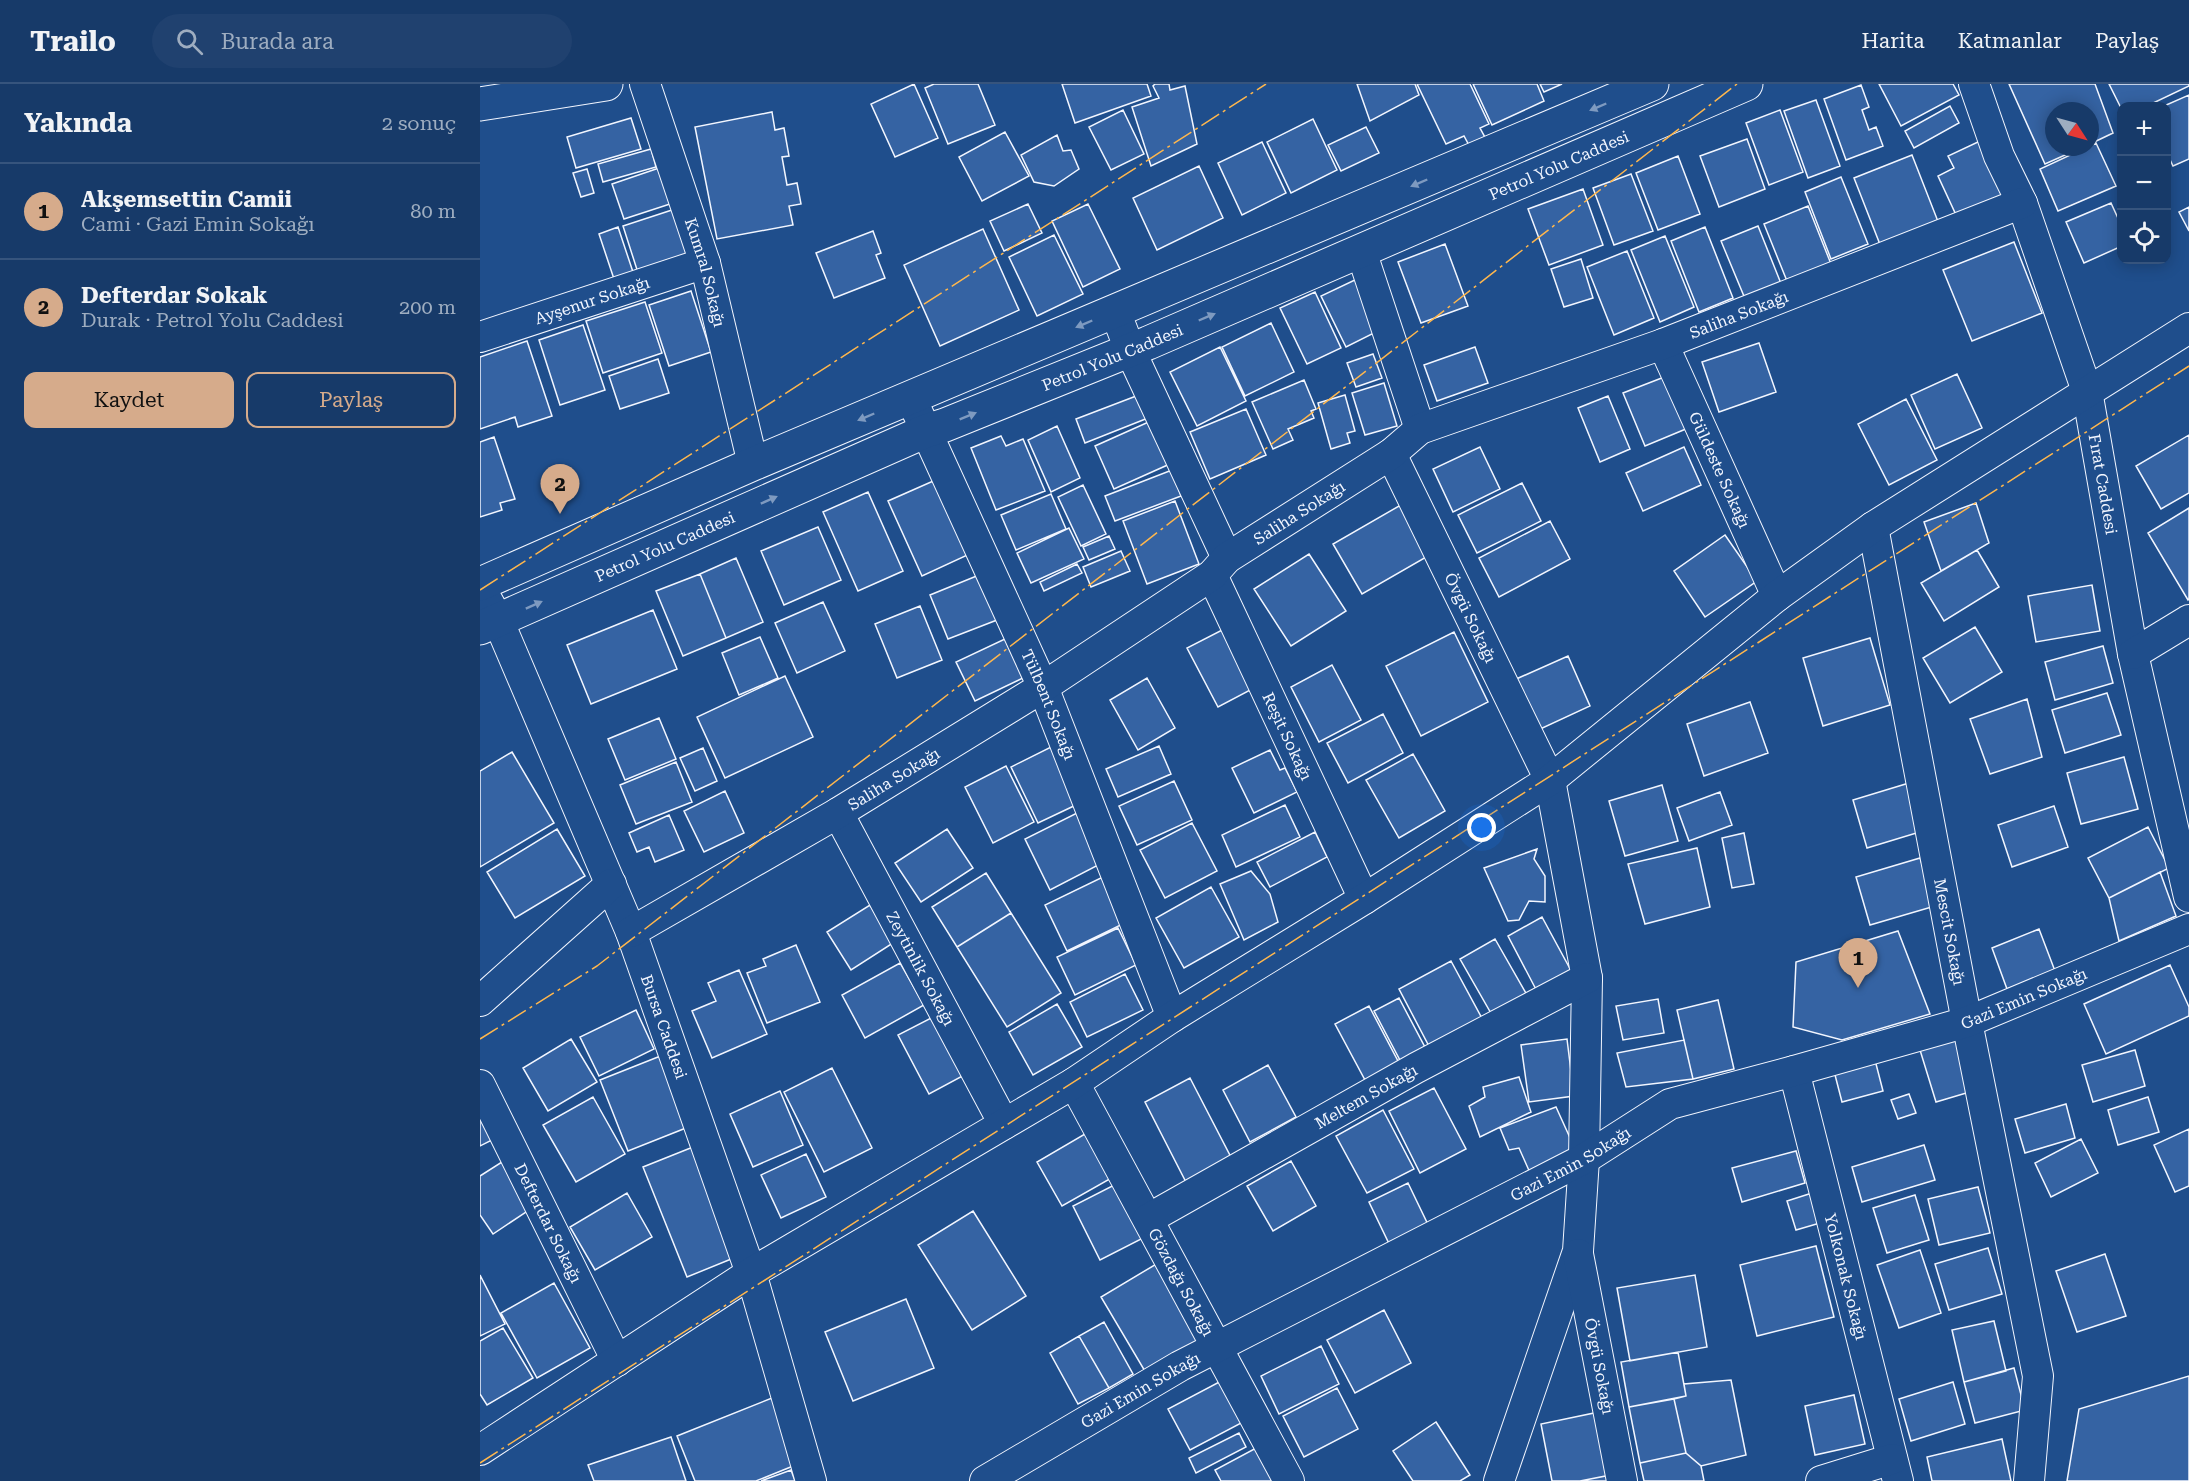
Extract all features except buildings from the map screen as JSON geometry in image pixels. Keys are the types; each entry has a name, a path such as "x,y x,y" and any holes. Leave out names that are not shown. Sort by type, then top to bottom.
{"main road":[{"path":"480,104 606,84"},
{"path":"480,585 753,464 1652,84"},
{"name":"Petrol Yolu Caddesi","path":"489,624 926,431 1130,350 1746,84"}],"street":[{"name":"Kumral Sokağı","path":"645,84 705,263 753,464"},
{"name":"Fırat Caddesi","path":"1974,84 1999,156 2022,203 2087,391 2133,654 2187,882"},
{"name":"Saliha Sokağı","path":"631,932 838,813 1043,687 1391,454 1420,429 1663,344 2022,203"},
{"path":"1361,251 1420,429"},
{"name":"Ayşenur Sokağı","path":"480,337 705,263"},
{"name":"Reşit Sokağı","path":"1115,311 1220,567 1364,899"},
{"path":"480,1450 751,1273 1074,1083 1172,1017 1364,899 1550,780 1777,596 1873,527 2189,328"},
{"name":"Güldeste Sokağı","path":"1663,344 1777,596"},
{"name":"Tülbent Sokağı","path":"911,398 1043,687 1172,1017"},
{"name":"Övgü Sokağı","path":"1391,454 1550,780 1587,978 1584,1160 1578,1251 1622,1481"},
{"name":"Mescit Sokağı","path":"1873,527 1967,1022 2038,1376 2029,1481"},
{"name":"Bursa Caddesi","path":"480,585 489,624 611,884 631,932 751,1273 811,1481"},
{"path":"2133,654 2189,620"},
{"name":"Zeytinlik Sokağı","path":"838,813 1004,1124"},
{"path":"480,1001 611,884"},
{"name":"Gazi Emin Sokağı","path":"985,1481 1180,1366 1584,1160 1670,1104 1967,1022 2189,929"},
{"name":"Meltem Sokağı","path":"1148,1218 1416,1068 1587,978"},
{"name":"Yolkonak Sokağı","path":"1794,1071 1895,1470"},
{"name":"Gözdağı Sokağı","path":"1074,1083 1288,1481"},
{"name":"Defterdar Sokağı","path":"480,1085 617,1361"},
{"path":"1499,1481 1578,1251"},
{"path":"1821,1481 1895,1470"}],"power":[{"path":"480,590 1266,84"},
{"path":"480,1039 597,966 1737,84"},
{"path":"480,1463 2189,366"}],"place":[{"name":"Defterdar Sokak","path":"560,514"},
{"name":"Akşemsettin Camii","path":"1858,988"}]}
